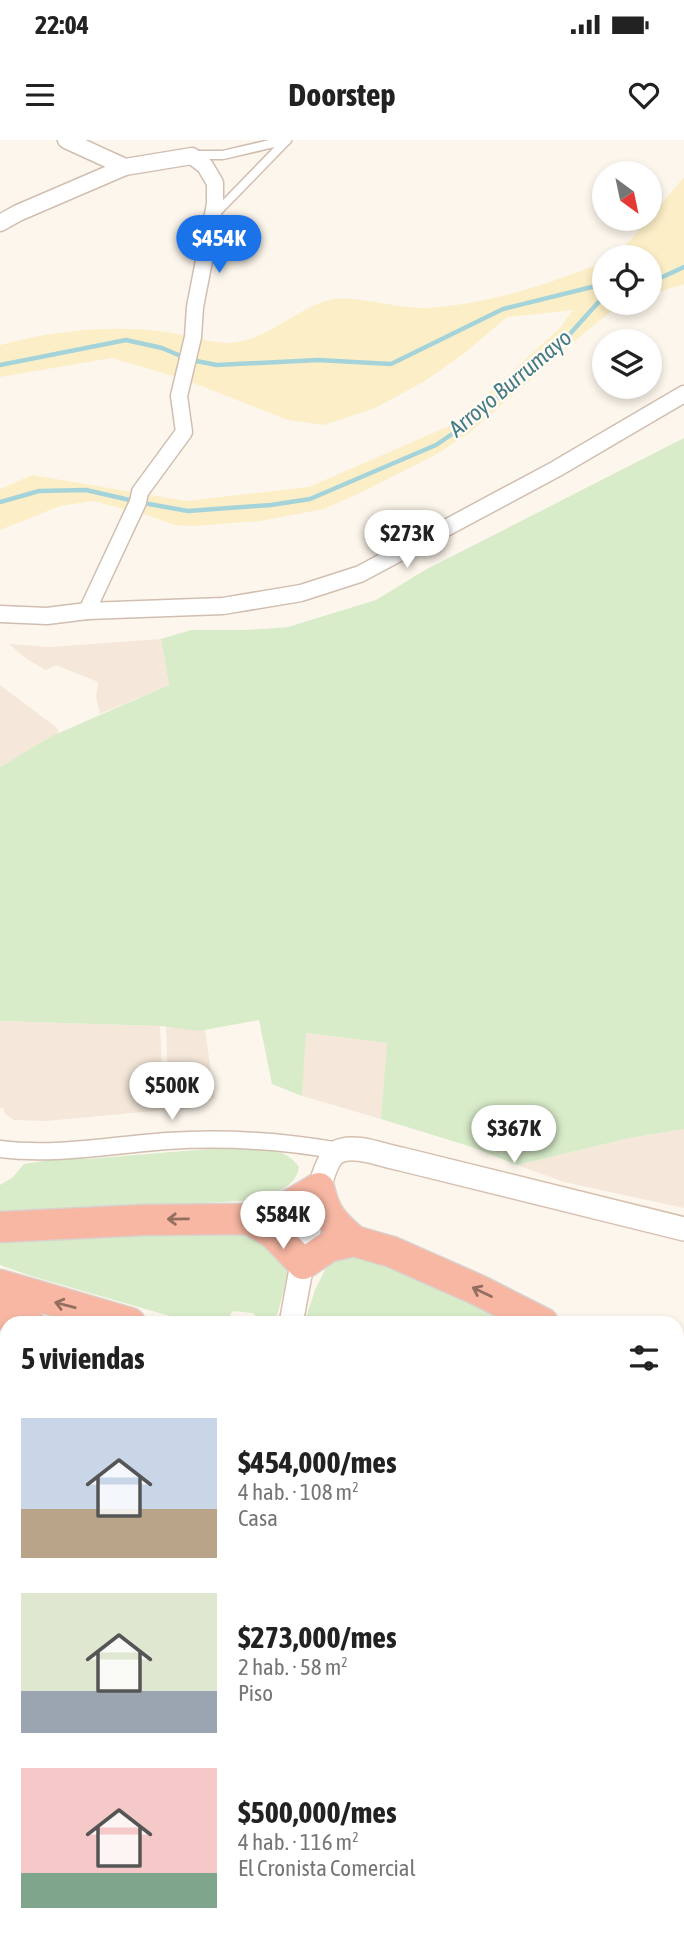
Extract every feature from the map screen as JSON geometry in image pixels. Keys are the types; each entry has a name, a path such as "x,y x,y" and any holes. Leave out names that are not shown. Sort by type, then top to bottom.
{"highway":[{"path":"0,1227 144,1220 249,1219 275,1214 319,1188 324,1208 333,1223 354,1241 392,1252 529,1316"},
{"path":"249,1219 273,1233 303,1264 328,1247 354,1241"},
{"path":"0,1285 106,1316"}],"street":[{"path":"66,140 125,167"},
{"path":"0,223 125,167 192,156 205,166 215,183 215,204 195,307 193,337 179,396 184,432 140,492 138,502 87,611"},
{"path":"0,614 47,616 87,611 223,606 301,593 359,574 556,469 684,394"},
{"path":"0,1149 52,1151 224,1138 289,1142 339,1151 357,1150 401,1159 684,1229"},
{"path":"292,1316 319,1188 330,1158 339,1151"}],"lane":[{"path":"192,156 223,155 288,140"},
{"path":"211,220 223,204 288,140"}],"shaded area":[{"path":"161,639 169,685 100,714 96,697 98,682 56,665 46,670 9,644 49,647"},
{"path":"0,685 57,728 59,733 0,767"},
{"path":"0,1021 160,1026 164,1110 47,1121 14,1120 0,1108"},
{"path":"166,1027 205,1030 215,1098 190,1109 169,1110"},
{"path":"305,1033 388,1043 381,1119 302,1096"},
{"path":"684,1129 684,1208 564,1182 517,1165 630,1138"}],"green space":[{"path":"684,438 684,1129 630,1138 517,1165 475,1148 381,1119 387,1043 306,1033 302,1096 272,1084 259,1020 199,1031 160,1026 0,1021 0,767 52,736 169,685 161,639 191,630 288,627 376,600 425,570"},
{"path":"233,1147 269,1150 286,1155 299,1167 297,1174 282,1190 254,1200 0,1216 0,1185 13,1177 24,1164 56,1159"},
{"path":"259,1234 289,1271 277,1316 256,1316 253,1313 233,1311 229,1316 170,1316 0,1265 0,1243 77,1236"},
{"path":"352,1252 426,1276 502,1316 306,1316 329,1262"}],"sand":[{"path":"684,177 684,284 662,291 662,245 625,245 638,231 662,231 662,203"},
{"path":"592,266 592,315 606,315 469,433 437,454 324,509 260,521 194,526 174,525 93,501 60,506 0,530 0,489 32,475 186,501 309,487 456,423 561,327 573,310 507,317 466,352 425,381 375,408 324,425 288,420 183,379 112,358 0,377 0,345 39,336 99,329 138,329 218,342 241,342 329,300 350,299 413,308 448,306 494,298"}],"waterway":[{"name":"Arroyo Burrumayo","path":"662,277 684,267"},
{"name":"Arroyo Burrumayo","path":"191,360 217,365 318,360 391,364 503,309 592,287"},
{"name":"Arroyo Burrumayo","path":"143,503 188,511 271,505 310,499 436,445 470,422 568,336 592,309"},
{"name":"Arroyo Burrumayo","path":"0,365 126,340 162,348 183,357"},
{"name":"Arroyo Burrumayo","path":"0,502 39,491 86,490 134,501"}]}
